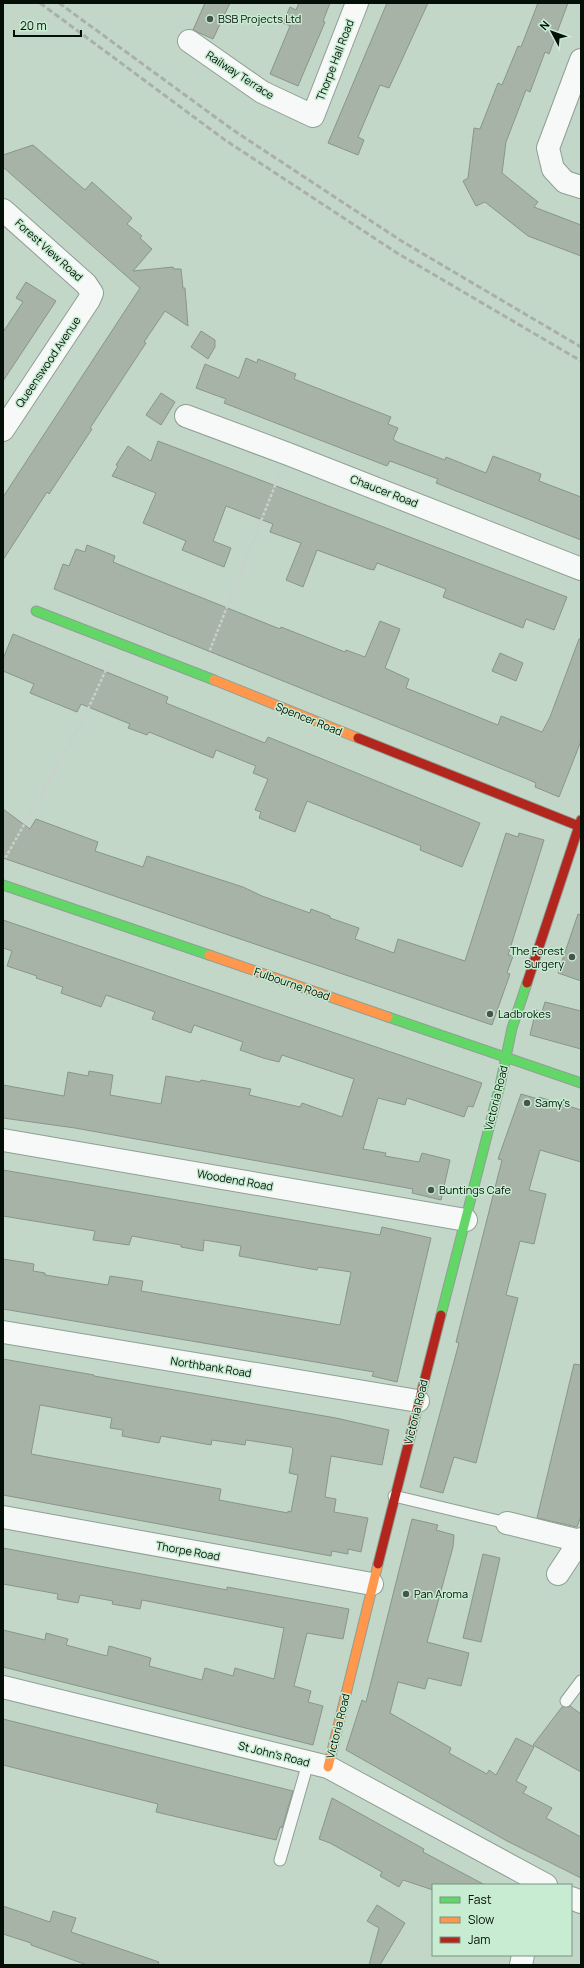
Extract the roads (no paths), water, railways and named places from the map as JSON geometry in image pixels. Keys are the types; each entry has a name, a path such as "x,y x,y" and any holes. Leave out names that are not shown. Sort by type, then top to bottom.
{"street":[{"name":"Thorpe Hall Road","path":"313,116 357,3"},
{"name":"Railway Terrace","path":"189,41 262,92 313,116"},
{"path":"581,60 548,148 553,169 565,182 581,188"},
{"name":"Forest View Road","path":"3,210 86,284 92,293"},
{"name":"Queenswood Avenue","path":"3,430 89,300 92,293"},
{"name":"Chaucer Road","path":"186,416 288,454 581,569"},
{"name":"Spencer Road","path":"36,611 120,642 200,676 580,824"},
{"name":"Victoria Road","path":"318,1765 372,1584 418,1401 466,1220 512,1028 580,824"},
{"name":"Fulbourne Road","path":"3,885 506,1056 581,1083"},
{"name":"Woodend Road","path":"3,1140 466,1220"},
{"name":"Northbank Road","path":"3,1332 418,1401"},
{"name":"Thorpe Road","path":"3,1518 372,1584"},
{"path":"507,1523 580,1540 558,1574"},
{"name":"St John's Road","path":"3,1687 318,1765 542,1884"}],"lane":[{"path":"394,1496 507,1523"},
{"path":"566,1701 581,1681"},
{"path":"280,1860 318,1765"}],"railway":[{"path":"40,3 225,140 397,253 581,361"},
{"path":"59,3 233,130 403,242 581,347"}],"place":[{"name":"BSB Projects Ltd","path":"210,19"},
{"name":"The Forest Surgery","path":"572,957"},
{"name":"Ladbrokes","path":"490,1014"},
{"name":"Samy's","path":"527,1103"},
{"name":"Buntings Cafe","path":"431,1190"},
{"name":"Pan Aroma","path":"406,1594"}]}
